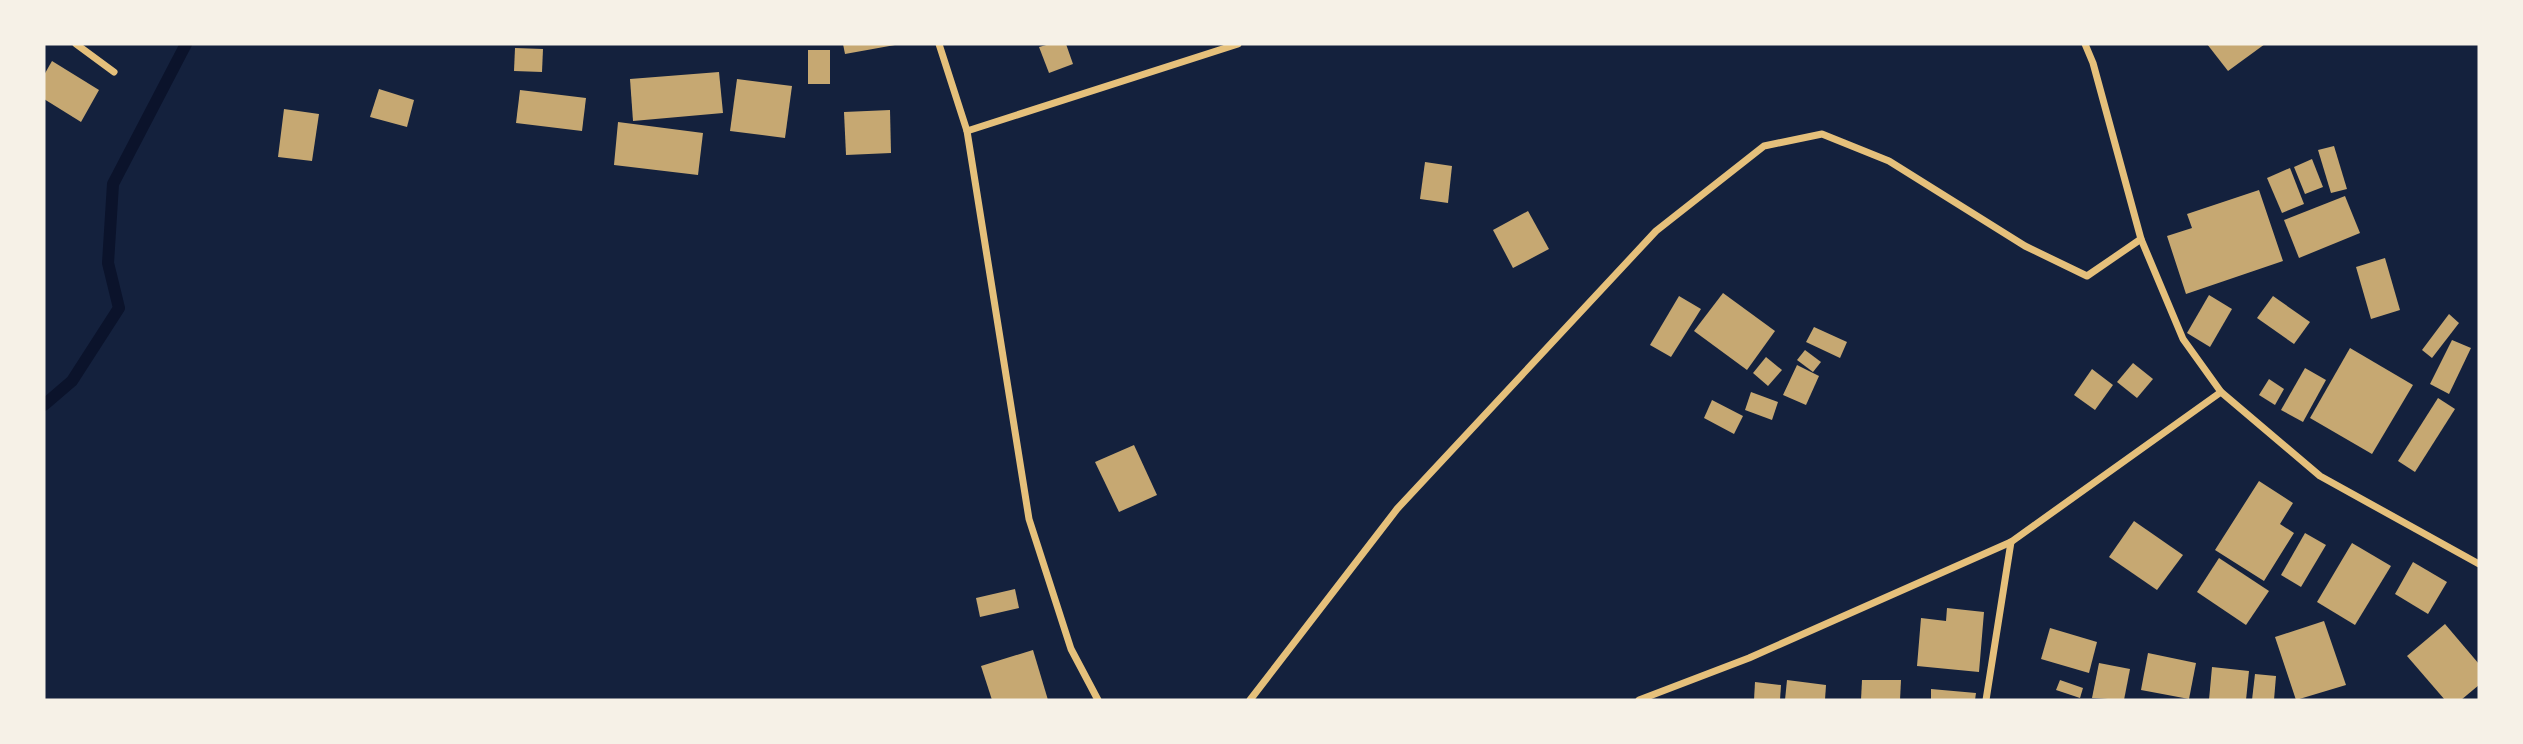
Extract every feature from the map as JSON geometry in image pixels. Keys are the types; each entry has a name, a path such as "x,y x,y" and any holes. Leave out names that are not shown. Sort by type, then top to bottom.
{"street":[{"path":"76,44 114,72"},
{"path":"939,44 967,131 1029,519 1071,649 1098,700"},
{"path":"967,131 1238,44"},
{"path":"2085,44 2093,63 2141,239 2183,339 2221,392 2320,477 2479,564"},
{"path":"1250,700 1397,509 1657,231 1764,146 1822,134 1889,162 2025,246 2087,276 2141,239"},
{"path":"1639,700 1749,658 2011,542 2221,392"},
{"path":"1986,700 2011,542"}],"building":[{"path":"843,44 895,44 895,45 845,54"},
{"path":"1066,44 1073,64 1049,73 1039,47"},
{"path":"2207,44 2265,44 2228,71"},
{"path":"515,48 543,49 542,72 514,71"},
{"path":"808,50 830,50 830,84 808,84"},
{"path":"52,61 99,90 81,122 44,99 44,75"},
{"path":"719,72 723,113 633,121 630,79"},
{"path":"737,79 792,86 785,138 730,131"},
{"path":"379,89 414,100 407,127 370,117"},
{"path":"520,90 586,98 582,131 516,123"},
{"path":"284,109 319,114 312,161 278,157"},
{"path":"890,110 891,153 846,155 844,112"},
{"path":"618,122 703,133 698,175 614,165"},
{"path":"2334,146 2347,189 2331,193 2318,150"},
{"path":"2312,159 2323,187 2305,194 2294,167"},
{"path":"1425,162 1452,166 1448,203 1420,199"},
{"path":"2290,168 2304,204 2282,213 2267,178"},
{"path":"2259,190 2283,261 2186,294 2167,236 2192,228 2187,214"},
{"path":"2345,196 2360,233 2299,258 2284,220"},
{"path":"1528,211 1549,249 1513,268 1493,230"},
{"path":"2385,258 2400,310 2371,319 2356,267"},
{"path":"1723,293 1775,331 1747,370 1694,331"},
{"path":"2209,295 2232,309 2210,347 2187,333"},
{"path":"1679,296 1701,309 1671,357 1650,345"},
{"path":"2273,296 2310,322 2294,344 2257,318"},
{"path":"2449,314 2459,323 2432,358 2422,350"},
{"path":"1814,327 1847,342 1840,358 1806,342"},
{"path":"2452,340 2471,348 2449,394 2430,384"},
{"path":"2350,348 2413,385 2372,454 2310,418"},
{"path":"1805,350 1821,362 1813,372 1797,360"},
{"path":"1766,357 1782,370 1768,386 1753,373"},
{"path":"2133,363 2153,379 2137,398 2117,382"},
{"path":"1797,365 1819,376 1806,405 1783,395"},
{"path":"2305,368 2326,380 2303,422 2281,410"},
{"path":"2092,369 2113,385 2095,410 2074,395"},
{"path":"2269,379 2284,389 2275,405 2259,395"},
{"path":"1751,392 1778,402 1772,420 1745,410"},
{"path":"2438,398 2455,409 2415,472 2398,461"},
{"path":"1712,400 1743,416 1734,434 1704,418"},
{"path":"1134,445 1157,495 1119,512 1095,462"},
{"path":"2259,481 2293,503 2280,524 2294,533 2264,581 2215,550"},
{"path":"2134,521 2183,555 2157,590 2109,557"},
{"path":"2305,533 2326,545 2301,587 2281,575"},
{"path":"2352,543 2391,566 2355,625 2317,602"},
{"path":"2219,558 2269,591 2246,625 2197,592"},
{"path":"2413,562 2447,582 2428,614 2395,594"},
{"path":"1015,589 1019,608 980,617 976,598"},
{"path":"1947,608 1984,612 1979,672 1917,666 1921,618 1946,621"},
{"path":"2324,621 2346,685 2296,700 2275,637"},
{"path":"2445,624 2479,664 2479,685 2461,700 2445,700 2407,656"},
{"path":"2050,628 2097,642 2089,673 2041,659"},
{"path":"1033,650 1048,700 992,700 981,666"},
{"path":"2148,653 2196,663 2189,699 2141,690"},
{"path":"2099,663 2130,669 2124,700 2092,698"},
{"path":"2212,667 2249,671 2246,700 2209,700"},
{"path":"2255,674 2276,676 2274,700 2252,700"},
{"path":"1787,680 1826,685 1825,700 1785,700"},
{"path":"1862,680 1901,680 1900,700 1861,700"},
{"path":"2060,680 2083,688 2080,698 2056,690"},
{"path":"1755,682 1781,685 1780,700 1754,700"},
{"path":"1931,689 1976,693 1975,700 1931,700"}],"waterway":[{"path":"44,405 72,381 119,308 108,263 113,184 186,44"}]}
